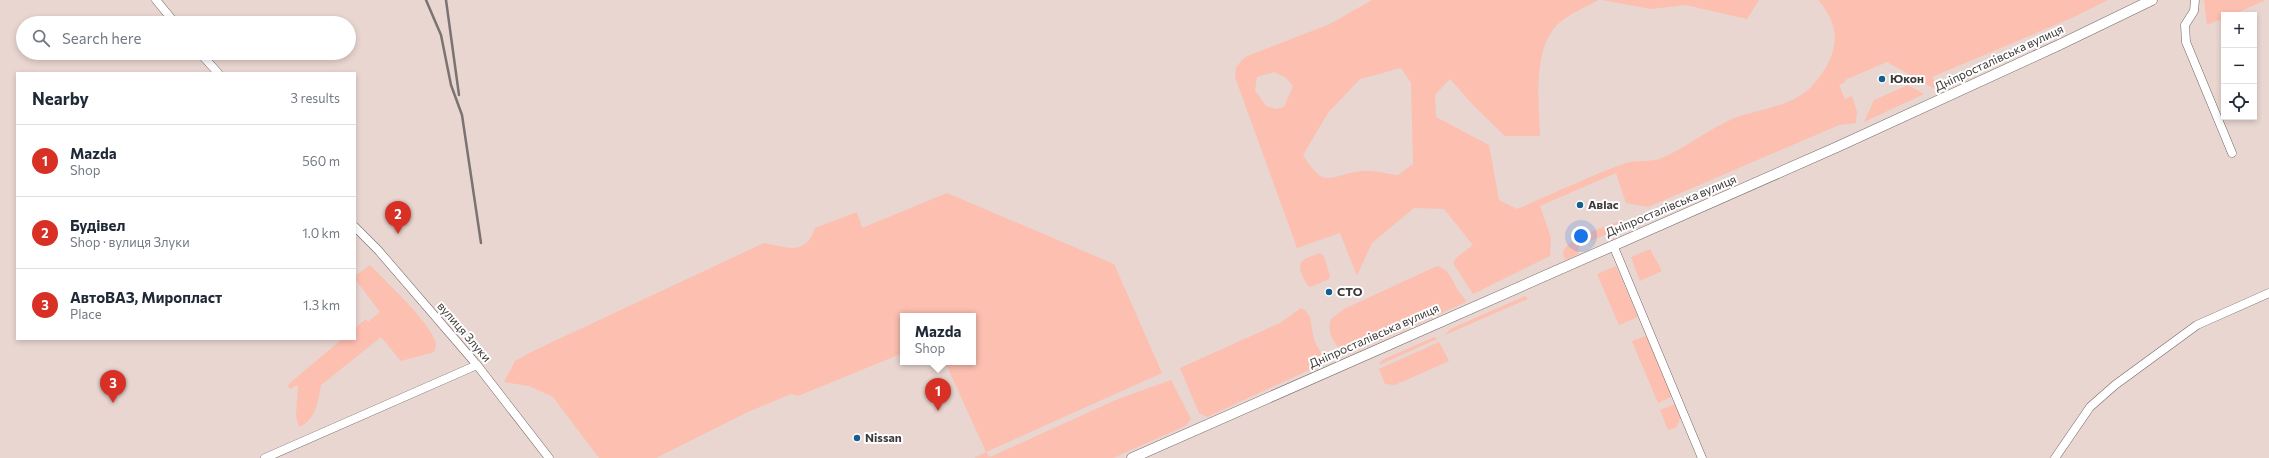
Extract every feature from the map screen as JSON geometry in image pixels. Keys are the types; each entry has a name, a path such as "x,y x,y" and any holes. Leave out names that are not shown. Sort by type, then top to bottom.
{"street":[{"path":"156,0 169,16"},
{"name":"Дніпросталівська вулиця","path":"1132,458 1937,102 2152,0"},
{"path":"2195,0 2194,11 2185,25 2186,42 2232,153"},
{"path":"206,60 217,72"},
{"name":"вулиця Злуки","path":"356,228 378,250 478,365 549,458"},
{"path":"1613,245 1702,458"},
{"path":"2055,458 2090,407 2115,384 2197,325 2269,294"},
{"path":"265,458 478,365"}],"shaded area":[{"path":"0,0 2269,0 2269,458 0,458"},
{"path":"1372,0 1598,0 1562,20 1550,35 1544,48 1538,93 1540,136 1505,136 1474,106 1450,79 1435,95 1436,117 1489,145 1499,200 1517,209 1585,179 1626,163 1659,159 1677,151 1710,130 1728,121 1784,104 1804,93 1813,85 1828,64 1835,42 1832,21 1818,0 2108,0 2074,17 1932,77 1937,86 1933,88 1887,62 1845,80 1845,82 1839,85 1845,99 1852,96 1857,112 1856,123 1839,125 1648,207 1626,203 1616,173 1540,206 1551,238 1550,256 1473,294 1453,263 1457,257 1473,245 1444,209 1414,208 1372,243 1357,276 1340,233 1297,248 1235,77 1236,67 1245,57 1330,24","holes":["1401,68 1411,83 1413,164 1398,175 1361,171 1328,178 1322,177 1310,166 1303,155 1328,113 1360,79","1274,72 1285,77 1293,86 1284,107 1275,109 1266,106 1255,90 1257,77"]},
{"path":"1602,0 1759,0 1747,19 1686,5 1651,9"},
{"path":"2204,0 2266,0 2239,12 2221,12 2221,19 2207,25"},
{"path":"1908,85 1924,94 1864,122 1874,100"},
{"path":"947,193 1114,264 1162,373 986,452 946,365 976,365 976,313 900,313 900,354 798,396 791,394 748,412 656,458 599,458 553,397 529,386 504,382 515,361 531,352 764,243 788,248 801,247 811,237 815,228 857,212 862,228"},
{"path":"1621,221 1626,227 1625,232 1616,235 1612,232 1579,246 1578,254 1566,260 1563,253 1566,247 1573,241 1594,230"},
{"path":"1650,249 1662,271 1640,281 1631,257"},
{"path":"1320,253 1324,256 1330,276 1329,279 1311,287 1307,284 1303,277 1300,266 1306,258"},
{"path":"370,265 417,313 432,334 436,347 434,352 401,361 381,337 321,385 313,415 305,424 299,427 296,416 298,385 290,389 288,386 290,383 341,340 356,340 356,327 366,319 368,322 380,312 356,280 356,275"},
{"path":"1437,266 1448,273 1466,301 1464,303 1354,352 1348,353 1339,348 1331,335 1331,319 1344,309"},
{"path":"1616,266 1638,317 1619,325 1597,274"},
{"path":"1525,296 1528,299 1445,335 1450,329"},
{"path":"1301,308 1305,310 1310,317 1314,340 1323,357 1320,365 1207,417 1199,413 1180,368 1280,323"},
{"path":"1648,335 1673,396 1658,403 1632,341"},
{"path":"1434,337 1437,339 1379,365 1382,360"},
{"path":"1439,342 1449,361 1395,385 1385,384 1379,369"},
{"path":"1171,380 1191,419 1185,426 1113,458 974,458 986,452 990,457 1118,399"},
{"path":"1678,403 1682,414 1676,428 1668,430 1660,410"}],"railway":[{"path":"426,0 441,35 451,85 462,115 481,243"},
{"path":"446,0 459,95"}],"place":[{"name":"Юкон","path":"1882,79"},
{"name":"Авіас","path":"1580,205"},
{"name":"Будівел","path":"398,234"},
{"name":"СТО","path":"1329,292"},
{"name":"АвтоВАЗ, Миропласт","path":"113,403"},
{"name":"Mazda","path":"938,411"},
{"name":"Nissan","path":"857,438"}]}
